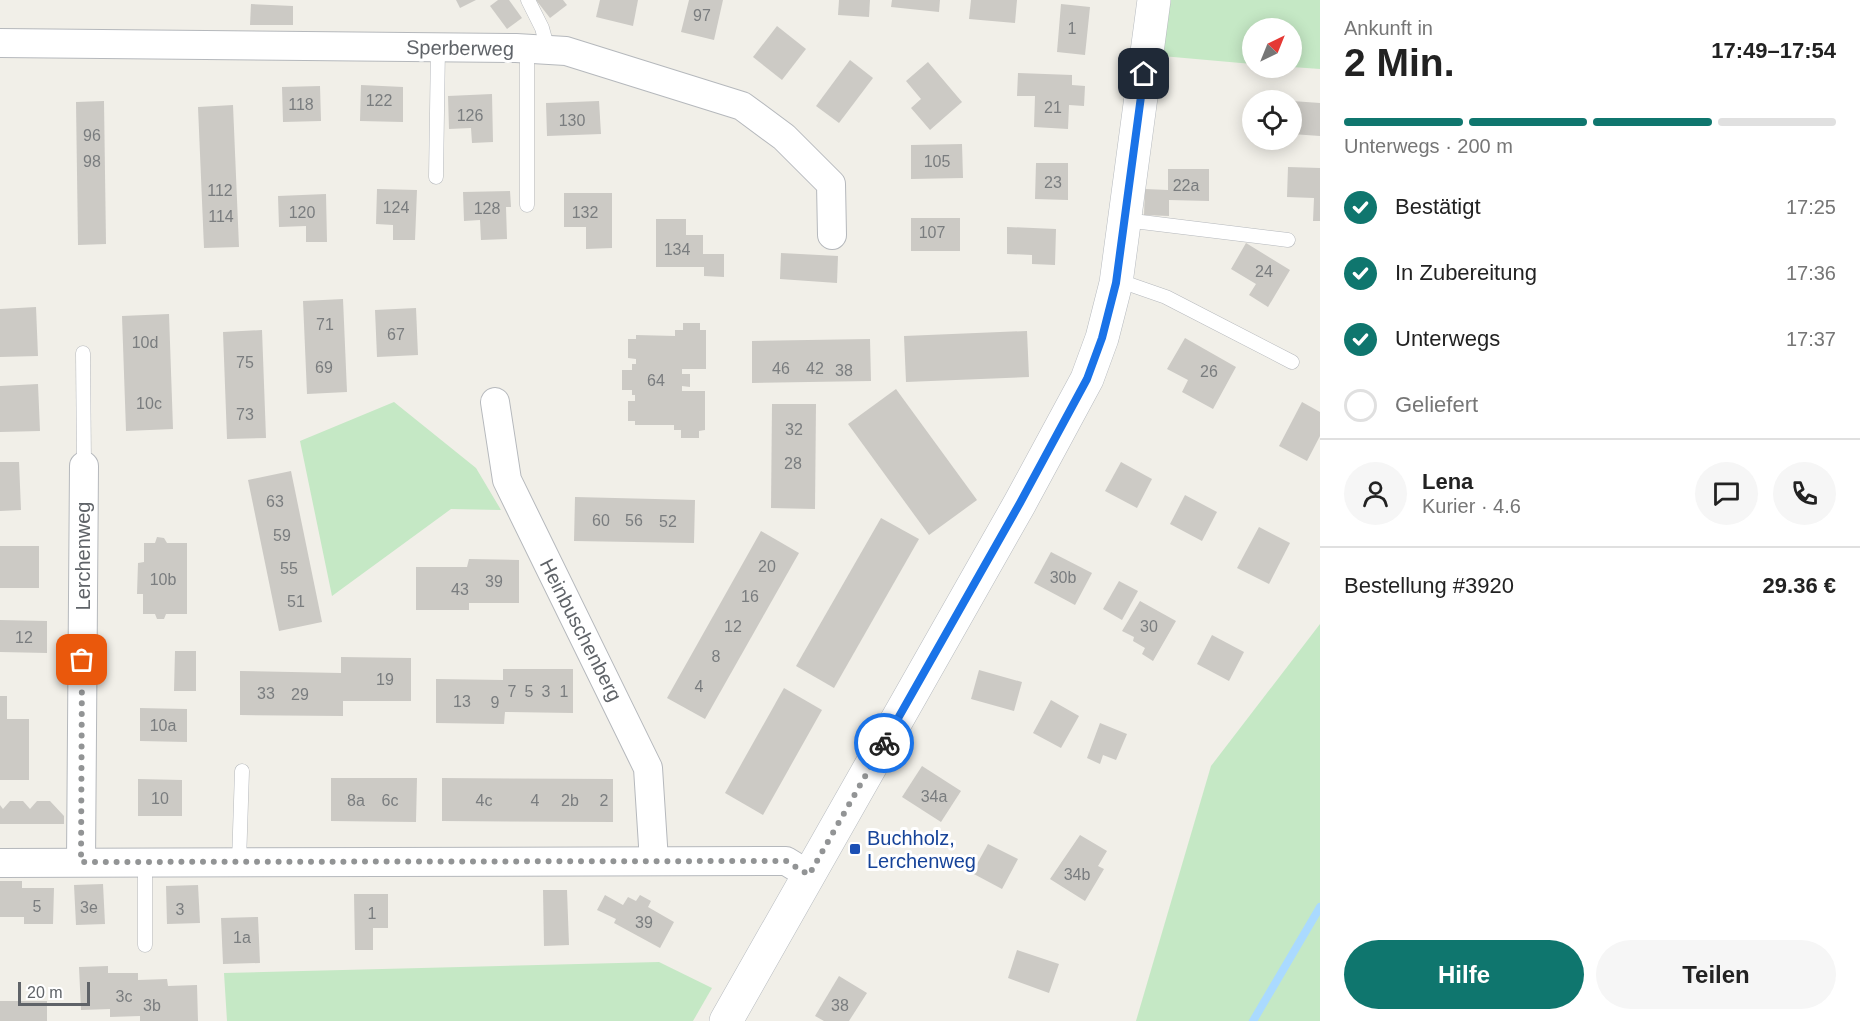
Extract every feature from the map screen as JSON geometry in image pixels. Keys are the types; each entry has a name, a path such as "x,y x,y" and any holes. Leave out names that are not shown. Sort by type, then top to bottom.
{"street":[{"path":"726,1021 1020,503 1087,379 1102,338 1117,280 1154,0"},
{"name":"Sperberweg","path":"0,43 438,47 566,51 742,106 784,137 831,184 832,235"},
{"name":"Heinbuschenberg","path":"495,402 507,480 648,768 654,861"},
{"name":"Lerchenweg","path":"81,862 84,466"},
{"path":"0,862 786,861 809,875"}],"lane":[{"path":"527,205 537,49 542,28 528,0"},
{"path":"436,177 438,47"},
{"path":"1125,220 1288,240"},
{"path":"1117,280 1166,297 1292,362"},
{"path":"83,353 84,466"},
{"path":"239,862 242,771"},
{"path":"145,862 145,945"}],"green space":[{"path":"1171,0 1320,0 1320,69 1302,68 1302,18 1242,18 1242,63 1162,56"},
{"path":"394,402 476,468 501,510 451,509 332,596 300,441"},
{"path":"1320,624 1320,1021 1136,1021 1211,766"},
{"path":"659,962 712,988 693,1021 227,1021 224,973"}],"building":[{"path":"456,0 476,0 460,8"},
{"path":"498,0 509,0 522,18 507,29 490,6"},
{"path":"536,0 563,0 567,5 550,18"},
{"path":"600,0 638,0 633,26 596,17"},
{"path":"689,0 723,0 714,40 681,32"},
{"path":"839,0 870,0 869,17 838,15"},
{"path":"892,0 940,0 939,12 891,7"},
{"path":"971,0 1017,0 1015,23 969,19"},
{"path":"251,4 293,6 293,25 250,25"},
{"path":"1061,4 1090,7 1085,55 1057,52"},
{"path":"777,26 806,49 782,80 753,57"},
{"path":"850,60 873,78 839,123 816,106"},
{"path":"928,62 962,102 930,130 911,108 921,99 906,81"},
{"path":"1018,73 1072,75 1072,85 1085,86 1084,106 1069,105 1068,129 1034,127 1035,96 1017,96"},
{"path":"361,85 403,87 403,122 360,121"},
{"path":"320,86 321,121 283,122 282,87"},
{"path":"492,94 493,142 472,143 471,128 449,129 448,96"},
{"path":"104,101 106,244 78,245 76,102"},
{"path":"599,101 601,134 547,136 546,103"},
{"path":"1302,102 1320,103 1320,136 1302,135"},
{"path":"233,105 239,247 204,248 198,107"},
{"path":"962,144 963,178 911,179 911,145"},
{"path":"1036,163 1068,163 1068,200 1035,199"},
{"path":"1288,167 1320,168 1320,221 1313,221 1314,198 1287,197"},
{"path":"1168,169 1209,169 1209,201 1169,200 1169,216 1144,215 1145,189 1168,190"},
{"path":"377,189 417,190 415,240 393,240 393,225 376,224"},
{"path":"510,191 511,207 506,207 507,239 481,240 480,220 464,221 463,192"},
{"path":"564,193 612,193 612,248 586,249 586,227 564,227"},
{"path":"326,194 327,242 306,242 306,226 279,227 278,196"},
{"path":"911,218 960,218 960,251 911,251"},
{"path":"656,219 686,219 686,235 703,235 703,254 724,254 724,277 704,276 704,267 656,267"},
{"path":"1007,227 1056,229 1055,265 1032,264 1032,255 1007,254"},
{"path":"1246,243 1290,270 1268,307 1249,295 1256,284 1231,269"},
{"path":"781,253 838,256 837,283 780,279"},
{"path":"343,299 347,392 307,394 303,301"},
{"path":"36,307 38,356 0,357 0,309"},
{"path":"416,308 418,355 377,357 375,310"},
{"path":"169,314 173,429 126,431 122,316"},
{"path":"683,323 700,323 700,330 706,330 706,369 682,369 682,374 690,374 690,387 682,386 682,391 705,391 705,430 699,431 699,438 681,438 681,430 674,430 674,425 635,425 635,421 628,421 628,401 635,401 635,395 632,395 632,390 622,390 622,370 632,370 632,364 636,364 636,359 628,358 628,339 636,339 636,335 675,336 675,330 683,330"},
{"path":"262,330 266,438 227,439 223,332"},
{"path":"1027,331 1029,377 906,382 904,336"},
{"path":"1185,338 1236,367 1213,409 1182,392 1188,380 1167,369"},
{"path":"870,339 871,381 752,383 752,341"},
{"path":"38,384 40,431 0,432 0,386"},
{"path":"896,389 977,500 929,535 848,424"},
{"path":"1302,402 1320,412 1320,436 1307,461 1279,446"},
{"path":"772,404 816,404 815,509 771,508"},
{"path":"0,462 19,462 21,510 0,511"},
{"path":"1121,462 1152,479 1137,508 1105,491"},
{"path":"291,471 322,622 279,631 248,480"},
{"path":"1185,495 1217,512 1202,541 1170,524"},
{"path":"575,497 695,500 694,543 574,541"},
{"path":"881,518 919,539 834,688 796,666"},
{"path":"1259,527 1290,543 1269,584 1237,568"},
{"path":"761,531 799,553 705,719 667,698"},
{"path":"157,537 164,538 167,543 187,543 187,614 166,614 164,619 157,619 155,614 143,614 143,594 137,594 138,563 144,562 144,543 155,543"},
{"path":"0,546 39,546 39,588 0,588"},
{"path":"1051,552 1092,573 1075,605 1034,583"},
{"path":"469,559 519,560 519,603 469,603 469,610 416,610 416,567 467,567"},
{"path":"1119,581 1138,591 1122,620 1103,609"},
{"path":"1140,601 1176,621 1153,661 1142,654 1145,648 1133,641 1134,637 1122,631"},
{"path":"0,620 47,621 47,653 0,652"},
{"path":"1212,635 1244,652 1229,681 1197,664"},
{"path":"175,651 196,651 196,691 174,691"},
{"path":"341,657 411,658 411,701 343,701 343,716 240,715 240,671 341,673"},
{"path":"503,669 573,669 573,713 505,712 504,724 436,723 436,679 503,680"},
{"path":"979,670 1022,682 1014,711 971,699"},
{"path":"784,688 822,710 763,815 725,793"},
{"path":"0,696 7,696 7,719 29,719 29,780 0,780"},
{"path":"1051,700 1079,716 1061,748 1033,733"},
{"path":"140,708 187,709 187,742 140,741"},
{"path":"1100,723 1127,734 1116,760 1103,755 1100,764 1087,758"},
{"path":"922,766 961,791 941,822 902,797"},
{"path":"331,778 417,778 416,822 331,821"},
{"path":"442,778 613,779 613,822 442,821"},
{"path":"138,779 182,780 182,816 138,816"},
{"path":"10,801 23,801 30,809 37,801 50,801 64,816 64,824 0,824 0,805 3,809"},
{"path":"1080,835 1107,851 1098,866 1104,869 1085,901 1050,879"},
{"path":"988,844 1018,859 1002,889 972,873"},
{"path":"0,881 22,881 22,888 54,888 53,924 24,924 24,917 0,917"},
{"path":"103,884 105,924 76,925 74,885"},
{"path":"198,885 200,923 167,924 166,886"},
{"path":"543,890 567,890 569,945 544,946"},
{"path":"354,894 388,894 388,928 373,928 373,950 355,950"},
{"path":"605,895 623,905 628,897 636,901 640,895 651,901 648,907 674,922 660,948 614,923 616,919 597,910"},
{"path":"258,917 260,963 223,964 221,918"},
{"path":"1017,950 1059,964 1049,993 1008,978"},
{"path":"108,966 108,973 138,973 138,980 167,979 168,986 197,985 198,1021 140,1021 140,1016 110,1017 110,1009 81,1010 79,967"},
{"path":"839,976 867,993 849,1021 824,1021 815,1016"},
{"path":"0,1001 47,1001 47,1021 0,1021"}],"waterway":[{"path":"1253,1021 1320,907"}],"way so far":[{"path":"82,660 81,862 786,861 809,875 884,743"}],"place":[{"name":"Buchholz, Lerchenweg","path":"855,849"}],"route":[{"path":"884,743 1020,503 1087,379 1102,338 1116,283 1144,74"}]}
